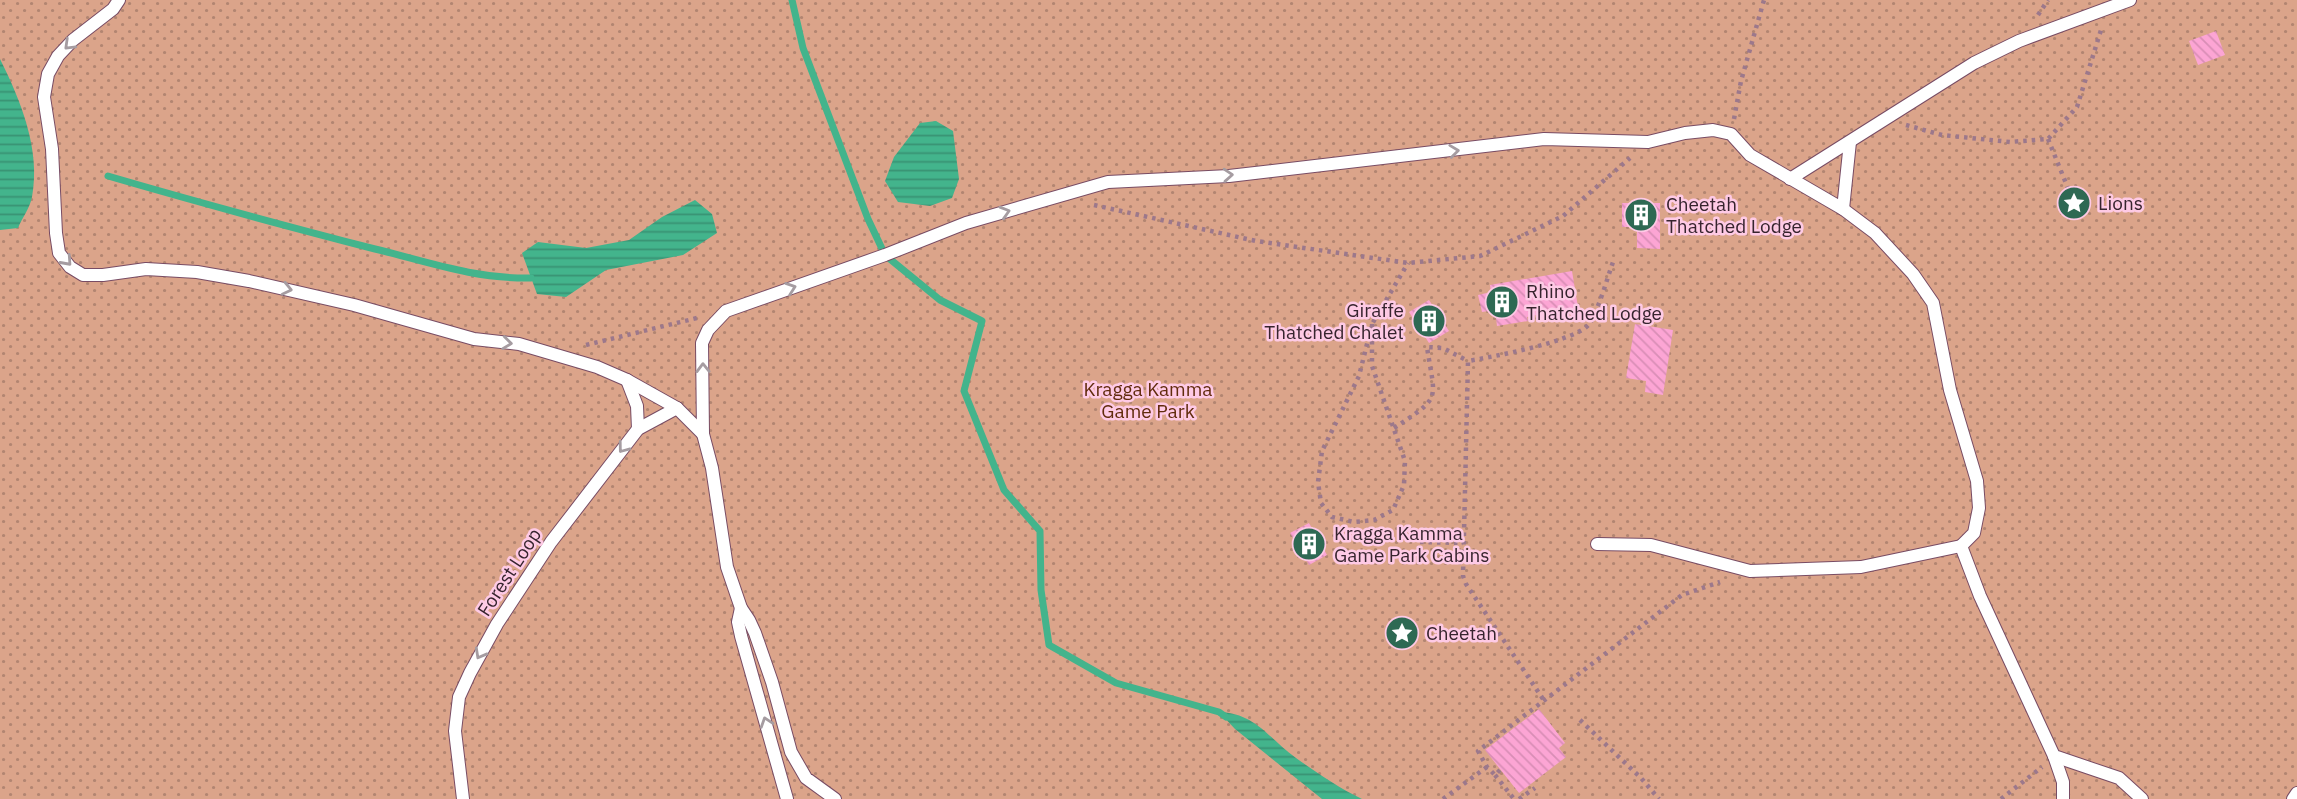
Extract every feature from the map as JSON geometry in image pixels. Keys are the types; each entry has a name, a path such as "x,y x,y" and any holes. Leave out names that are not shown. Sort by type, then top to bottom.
{"lane":[{"path":"120,0 113,9 73,40 58,56 48,74 44,97 52,149 56,233 59,253 70,267 83,275 146,269 197,272 250,281 354,305 474,339 519,344 597,367 627,380 677,408 703,433"},
{"path":"1790,179 1974,63 2020,41 2130,0"},
{"path":"835,799 806,778 791,752 772,682 727,567 712,468 703,433 702,343 708,330 726,311 967,223 1108,182 1229,176 1544,139 1648,142 1713,130 1731,134 1750,155 1843,209 1875,233 1913,274 1933,303 1950,390 1977,481 1979,508 1974,533 1961,546 1861,567 1750,571 1651,545 1597,544"},
{"path":"1843,209 1850,142"},
{"path":"627,380 636,406 638,429"},
{"name":"Forest Loop","path":"463,799 455,731 459,697 470,673 497,624 551,542 638,429 677,408"},
{"path":"1961,546 1980,596 2054,756 2063,782 2063,799"},
{"path":"741,608 738,622 741,636 786,793 806,778"},
{"path":"2054,756 2119,778 2141,799"},
{"path":"2293,799 2297,793"}],"path":[{"path":"1731,134 1741,81 1764,0"},
{"path":"1885,120 1942,135 2010,142 2048,139 2077,107 2108,9"},
{"path":"2048,139 2074,202"},
{"path":"1056,197 1161,218 1256,242 1408,263 1480,256 1563,216 1648,142"},
{"path":"1394,428 1424,408 1435,390 1427,347 1443,348 1468,361 1533,347 1580,332 1590,324 1613,262"},
{"path":"1373,324 1373,366 1405,461 1404,485 1393,510 1374,520 1353,522 1332,517 1321,503 1318,482 1322,450 1359,376 1373,324 1408,263"},
{"path":"551,353 726,311"},
{"path":"1532,338 1533,347"},
{"path":"1468,361 1463,576 1542,698"},
{"path":"1420,541 1463,543"},
{"path":"1535,788 1517,799 1486,767 1478,751 1522,719 1542,698 1589,668 1682,595 1750,571"},
{"path":"1580,720 1641,778 1659,799"},
{"path":"2001,799 2054,756"},
{"path":"1443,799 1486,767"},
{"path":"1494,775 1500,770"}],"green space":[{"name":"Kragga Kamma Game Park","path":"0,0 2297,0 2297,799 0,799"}],"shaded area":[{"path":"0,59 27,126 34,162 34,179 31,201 18,228 0,230"},
{"path":"936,121 953,131 959,179 952,198 930,206 898,202 885,181 894,157 920,123"},
{"path":"695,200 712,214 717,233 683,255 606,270 566,297 537,294 522,253 538,242 586,248 629,240 662,217"},
{"path":"1219,712 1232,713 1253,722 1304,764 1362,799 1322,799 1235,729"}],"building":[{"path":"2216,31 2225,55 2198,65 2189,41"},
{"name":"Cheetah Thatched Lodge","path":"1622,203 1660,203 1660,249 1637,248 1637,227 1622,227"},
{"path":"1572,271 1578,307 1527,317 1528,321 1497,326 1495,310 1482,312 1478,295 1491,292 1490,285"},
{"name":"Giraffe Thatched Chalet","path":"1429,300 1449,331 1429,343 1409,312"},
{"path":"1635,324 1673,330 1663,395 1645,392 1646,381 1626,378"},
{"name":"Kragga Kamma Game Park Cabins","path":"1309,523 1327,555 1309,565 1290,533"},
{"path":"1539,709 1565,743 1559,748 1566,757 1519,793 1485,750"}],"waterway":[{"path":"792,0 803,48 868,219 885,255 940,300 982,321 964,391 1004,490 1040,531 1041,590 1049,645 1116,683 1219,712 1226,717"},
{"path":"108,176 452,269 490,276 531,278"}],"place":[{"name":"Lions","path":"2074,203"},
{"name":"Cheetah Thatched Lodge","path":"1641,215"},
{"name":"Rhino Thatched Lodge","path":"1502,302"},
{"name":"Giraffe Thatched Chalet","path":"1429,321"},
{"name":"Kragga Kamma Game Park Cabins","path":"1309,544"},
{"name":"Cheetah","path":"1402,633"}]}
